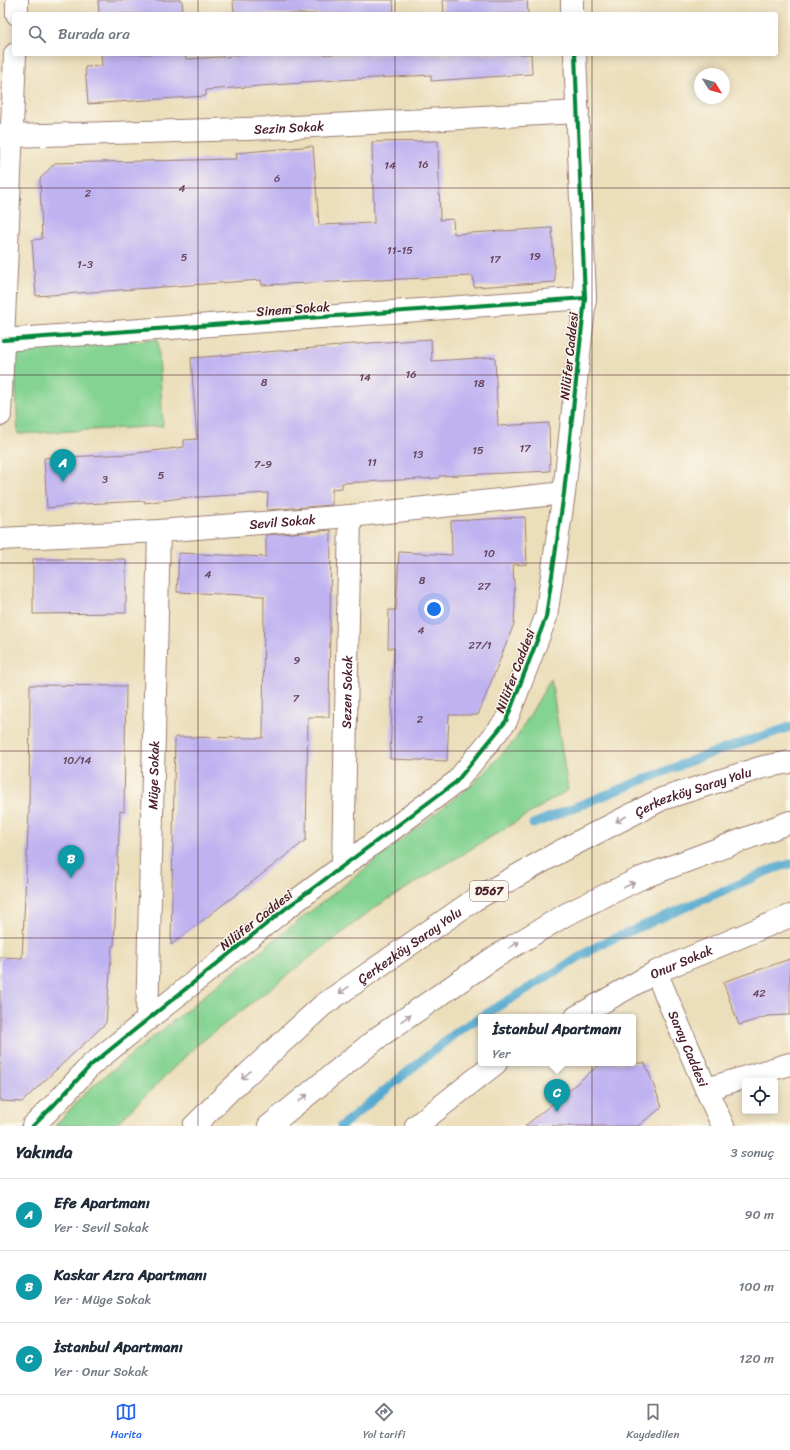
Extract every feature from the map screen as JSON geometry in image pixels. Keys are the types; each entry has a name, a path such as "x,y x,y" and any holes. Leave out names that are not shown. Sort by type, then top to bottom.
{"main road":[{"path":"17,0 17,12"},
{"path":"572,0 572,12"},
{"path":"0,415 3,340 2,308 5,136 15,56"},
{"name":"Nilüfer Caddesi","path":"32,1126 54,1105 91,1065 285,909 456,782 506,721 546,617 564,493 585,298 575,56"},
{"name":"Sezin Sokak","path":"5,136 276,128 578,112"},
{"name":"Sinem Sokak","path":"3,340 585,298"},
{"name":"Sevil Sokak","path":"0,539 159,531 350,516 564,493"},
{"name":"Sezen Sokak","path":"342,867 350,516"},
{"name":"Müge Sokak","path":"147,1020 159,531"},
{"name":"Çerkezköy Saray Yolu","path":"228,1092 323,1005 474,900 559,852 662,798 763,768 790,762"},
{"path":"271,1125 380,1036 495,957 565,915 641,878 790,822"},
{"name":"Onur Sokak","path":"581,1014 656,972 790,916"},
{"name":"Saray Caddesi","path":"656,972 706,1089 790,1064"},
{"path":"416,1126 492,1066"},
{"path":"706,1089 723,1126"},
{"path":"182,1126 228,1092"},
{"name":"D567","path":"194,1126 228,1092"}],"green space":[{"path":"158,339 163,426 18,434 14,348"},
{"path":"551,679 568,790 374,908 196,1046 114,1126 55,1126 88,1090 226,978 474,783 515,740"}],"building":[{"path":"98,0 182,0 183,12 99,12"},
{"path":"233,0 393,0 394,12 234,12"},
{"path":"443,0 527,0 528,12 444,12"},
{"path":"101,56 185,56 186,59 237,56 531,56 532,74 431,81 431,75 301,82 206,90 206,96 88,104 85,67 102,66"},
{"path":"438,141 440,220 453,219 454,234 552,228 555,282 474,287 473,276 262,285 261,280 36,296 32,240 42,239 40,179 55,163 237,159 236,153 313,146 319,225 374,223 372,142"},
{"path":"431,339 432,361 495,357 498,426 549,423 550,471 439,476 439,478 342,483 342,488 332,489 332,505 267,510 268,493 181,498 145,503 145,501 82,504 47,508 44,458 130,454 184,447 184,440 197,439 191,358 340,345"},
{"path":"525,517 527,564 513,565 515,604 514,624 478,715 449,715 447,761 390,759 394,648 388,648 389,610 396,610 399,552 452,555 451,521"},
{"path":"331,530 329,717 308,717 306,840 171,945 175,737 263,738 264,596 177,592 179,553 266,557 266,535"},
{"path":"33,559 126,559 126,613 33,614"},
{"path":"30,685 126,686 124,812 120,811 114,946 112,946 106,1023 22,1102 0,1101 0,957 22,958 29,810"},
{"path":"790,959 790,1015 768,1016 739,1025 723,982"},
{"path":"636,1063 645,1063 662,1107 638,1126 525,1126 598,1066 636,1066"}],"waterway":[{"path":"533,824 703,756 790,727"},
{"path":"486,1014 599,945 773,869 790,864"},
{"path":"341,1126 458,1031 478,1019"}],"cycle path":[{"path":"33,1126 91,1065 285,909 456,782 506,721 546,617 564,493 585,298 575,56"},
{"path":"3,340 585,298"}],"place":[{"name":"Efe Apartmanı","path":"63,482"},
{"name":"Kaskar Azra Apartmanı","path":"71,878"},
{"name":"İstanbul Apartmanı","path":"557,1112"}]}
